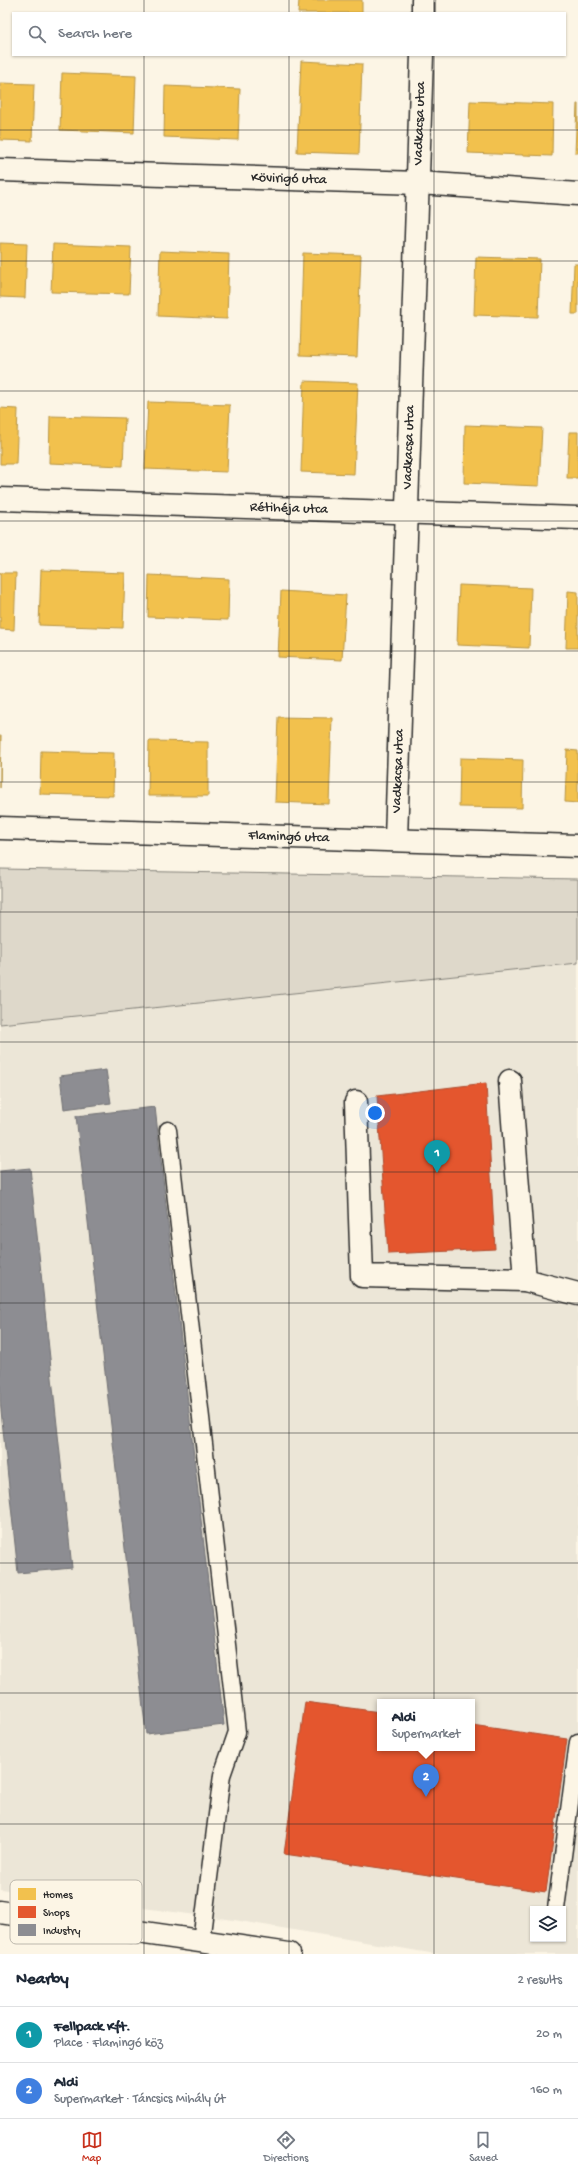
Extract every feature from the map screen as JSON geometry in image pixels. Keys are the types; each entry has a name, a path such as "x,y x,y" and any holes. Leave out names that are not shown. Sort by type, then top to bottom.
{"street":[{"path":"423,0 423,12"},
{"name":"Vadkacsa utca","path":"396,839 419,183 422,56"},
{"name":"Kövirigó utca","path":"0,170 419,183 578,194"},
{"name":"Rétihéja utca","path":"0,499 407,511 578,518"},
{"name":"Flamingó utca","path":"0,828 396,839 578,846"},
{"path":"510,1081 525,1280"},
{"path":"356,1102 362,1276 525,1280 573,1294"},
{"path":"0,1912 10,1913"},
{"path":"142,1932 290,1954"}],"lane":[{"path":"168,1130 237,1732 222,1775 201,1941"},
{"path":"556,1906 578,1742"}],"shaded area":[{"path":"0,869 578,879 578,963 0,1024"},
{"path":"578,963 578,1954 436,1954 234,1920 142,1908 142,1880 10,1880 10,1890 0,1889 0,1024"}],"building: Homes":[{"path":"299,0 362,0 362,12 298,12"},
{"path":"301,61 362,64 359,154 297,152"},
{"path":"62,73 136,76 134,133 60,130"},
{"path":"0,83 34,84 32,141 0,140"},
{"path":"165,86 240,89 238,140 164,137"},
{"path":"470,101 553,104 552,156 468,153"},
{"path":"577,104 578,153 575,153"},
{"path":"0,243 27,244 25,298 0,297"},
{"path":"53,244 131,247 129,294 51,292"},
{"path":"160,251 229,254 227,319 158,316"},
{"path":"303,253 361,255 357,357 300,355"},
{"path":"476,257 540,259 538,317 474,315"},
{"path":"574,264 578,264 578,314 572,314"},
{"path":"304,381 358,383 354,474 301,472"},
{"path":"148,402 230,405 227,472 145,469"},
{"path":"0,408 18,409 16,464 0,464"},
{"path":"50,416 125,418 123,466 49,463"},
{"path":"465,425 542,428 539,486 464,483"},
{"path":"569,432 578,432 578,478 567,478"},
{"path":"41,570 125,573 123,628 39,625"},
{"path":"0,573 16,573 14,630 0,629"},
{"path":"149,575 229,579 228,620 148,617"},
{"path":"459,585 531,588 529,648 457,645"},
{"path":"281,591 346,595 342,660 278,657"},
{"path":"568,591 578,592 578,648 566,648"},
{"path":"278,717 332,718 329,804 275,802"},
{"path":"0,736 1,736 0,788"},
{"path":"149,741 208,742 208,796 148,796"},
{"path":"567,750 578,751 578,803 565,802"},
{"path":"41,751 114,753 113,796 40,794"},
{"path":"460,758 523,760 522,808 459,807"}],"building: Shops":[{"path":"486,1083 495,1249 388,1254 377,1096"},
{"path":"305,1702 377,1712 377,1751 475,1751 475,1725 567,1739 546,1892 284,1854"}],"building: Industry":[{"path":"106,1070 111,1103 64,1109 60,1076"},
{"path":"155,1107 224,1725 146,1734 76,1116"},
{"path":"30,1168 72,1568 18,1573 0,1401 0,1171"}],"place":[{"name":"Fellpack Kft.","path":"437,1173"},
{"name":"Aldi","path":"426,1797"}]}
